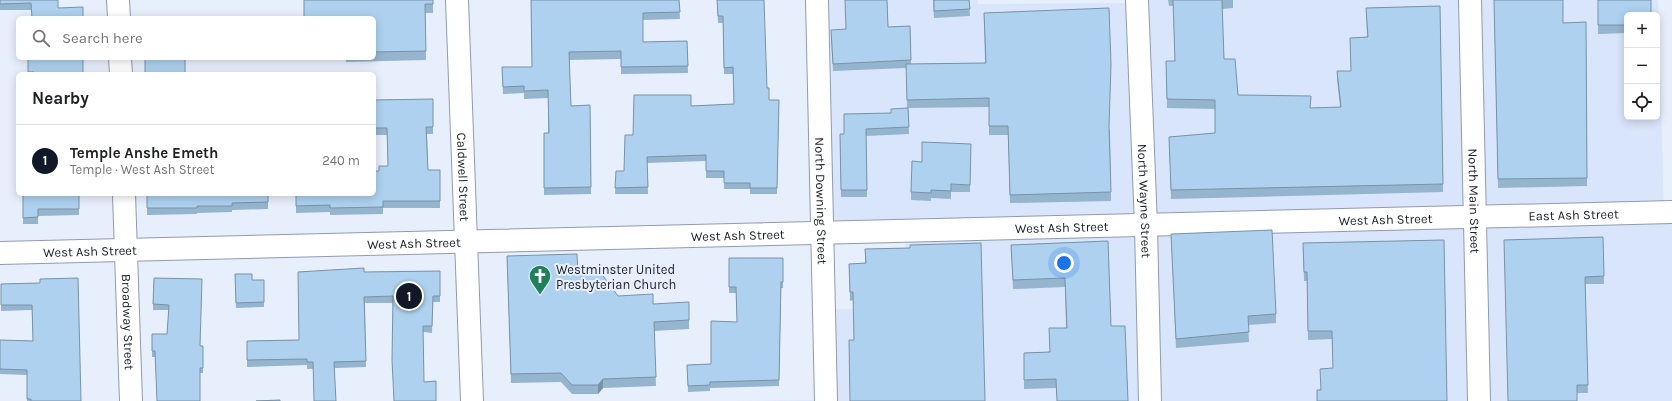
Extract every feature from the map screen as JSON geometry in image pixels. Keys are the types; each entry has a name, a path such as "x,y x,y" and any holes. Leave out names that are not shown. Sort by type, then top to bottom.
{"street":[{"path":"118,0 119,16"},
{"name":"Caldwell Street","path":"457,0 472,401"},
{"name":"North Downing Street","path":"817,0 826,401"},
{"name":"North Wayne Street","path":"1137,0 1146,226 1150,401"},
{"name":"North Main Street","path":"1470,0 1479,401"},
{"path":"120,60 121,72"},
{"name":"Broadway Street","path":"124,196 131,401"},
{"name":"East Ash Street","path":"1476,218 1672,212"},
{"name":"West Ash Street","path":"0,253 1476,218"}],"shaded area":[{"path":"817,0 977,0 978,4 1137,3 1137,0 1658,0 1658,12 1624,12 1624,120 1660,120 1660,71 1664,212 1672,212 1672,401 728,401 826,400 824,310 906,306 905,231 822,233"}],"building":[{"path":"0,0 58,0 58,8 83,7 83,16 32,16 31,3 0,4"},
{"path":"304,0 433,0 433,4 425,4 426,51 376,52 376,16 304,16"},
{"path":"531,0 679,0 680,12 643,13 643,42 687,41 688,66 621,67 621,51 569,52 571,106 590,105 591,187 544,188 544,133 549,133 548,90 524,91 524,86 503,87 502,67 532,67"},
{"path":"717,0 764,0 767,88 769,88 769,100 779,100 777,188 750,188 750,183 724,183 724,171 706,171 706,155 647,157 648,187 615,188 616,171 624,171 625,135 633,135 634,95 691,95 691,106 734,104 733,67 724,68 723,16 718,16"},
{"path":"845,0 887,0 888,27 910,26 911,60 833,64 831,30 846,29"},
{"path":"934,0 969,0 970,9 934,11"},
{"path":"1173,0 1222,0 1224,59 1235,59 1238,95 1311,96 1310,108 1341,107 1337,71 1351,71 1350,38 1368,37 1366,8 1440,6 1443,184 1171,190 1169,137 1215,133 1215,100 1167,99 1166,61 1175,61"},
{"path":"1494,0 1563,0 1563,23 1586,22 1587,178 1498,179"},
{"path":"1598,0 1651,0 1651,12 1624,12 1624,25 1598,25"},
{"path":"1109,8 1111,64 1109,126 1111,192 1010,195 1008,126 989,126 989,98 907,100 906,64 986,63 984,13"},
{"path":"28,60 83,60 83,72 28,72"},
{"path":"145,60 185,60 185,72 145,72"},
{"path":"433,99 433,127 426,127 428,170 440,170 440,201 383,201 383,207 330,208 330,205 296,206 296,196 376,196 376,171 379,171 379,166 388,166 387,128 376,128 376,100"},
{"path":"908,108 909,127 866,129 867,190 841,190 840,134 844,134 844,114 891,113 891,109"},
{"path":"922,142 971,144 970,185 951,184 951,191 931,190 931,193 911,192 912,161 922,162"},
{"path":"23,196 79,196 79,209 38,209 38,217 23,218"},
{"path":"147,196 268,196 268,202 232,203 232,206 147,208"},
{"path":"1272,230 1276,314 1248,316 1249,332 1176,339 1171,234"},
{"path":"1603,237 1604,276 1585,277 1588,385 1577,385 1577,401 1508,401 1504,240"},
{"path":"1444,240 1447,401 1317,401 1317,390 1321,390 1320,369 1333,368 1332,331 1308,331 1307,272 1304,272 1303,243"},
{"path":"1108,241 1111,326 1125,326 1128,401 1057,401 1056,379 1024,380 1024,353 1050,352 1049,328 1067,328 1065,278 1013,280 1011,245"},
{"path":"981,243 985,401 850,401 849,340 854,340 853,292 850,292 849,264 866,263 865,249 910,248 910,245"},
{"path":"577,254 578,274 601,273 618,296 653,294 653,304 689,302 689,320 654,322 656,377 603,379 598,385 572,385 561,373 511,374 507,256"},
{"path":"729,258 783,258 783,282 781,282 779,380 710,382 710,385 688,386 687,365 711,364 711,321 737,322 736,287 729,287"},
{"path":"364,268 364,272 440,271 440,296 433,296 432,326 423,326 424,382 436,381 436,401 394,401 392,360 393,296 364,297 366,361 334,362 336,401 314,401 313,362 307,362 307,359 247,360 247,341 299,340 298,272"},
{"path":"235,274 252,274 252,280 264,280 264,302 236,303"},
{"path":"78,278 81,401 31,401 31,399 27,399 27,370 0,369 0,340 33,341 32,305 1,305 1,284 40,283 40,279"},
{"path":"154,278 202,279 200,346 203,346 203,368 200,368 200,401 157,401 155,351 152,351 152,334 167,334 169,305 153,304"},
{"path":"280,400 280,401 256,401"}],"place":[{"name":"Temple Anshe Emeth","path":"409,296"},
{"name":"Westminster United Presbyterian Church","path":"540,296"}]}
